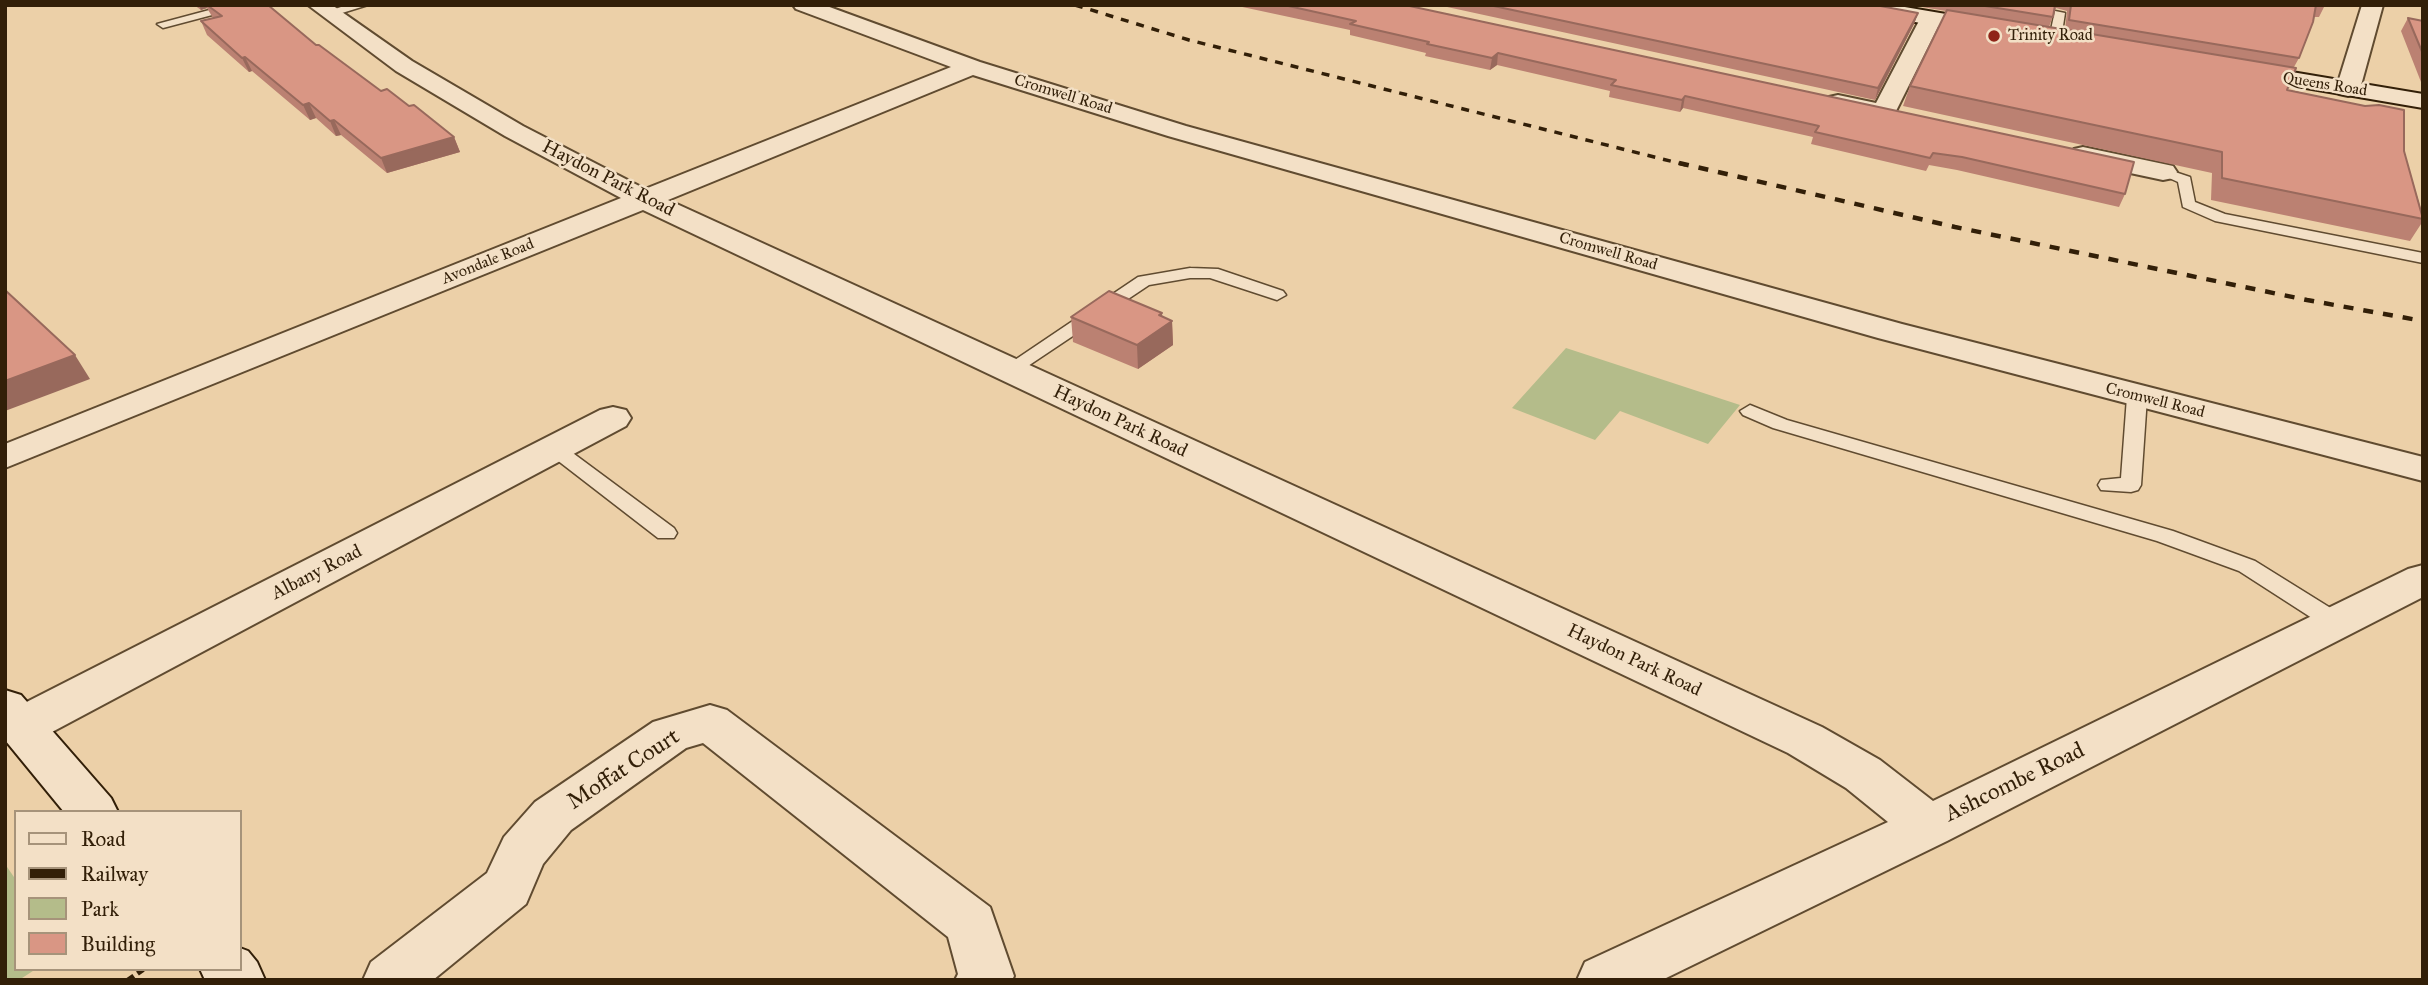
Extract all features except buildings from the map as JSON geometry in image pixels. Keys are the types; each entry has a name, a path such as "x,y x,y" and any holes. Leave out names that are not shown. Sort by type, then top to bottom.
{"street":[{"name":"Cromwell Road","path":"803,5 972,67 1190,134 1838,317 2137,397 2423,469"},
{"path":"1854,5 2080,44"},
{"path":"2348,89 2373,5"},
{"name":"Haydon Park Road","path":"336,8 404,66 514,131 643,199 1805,740 1863,774 1929,826"},
{"path":"1884,112 1931,19"},
{"name":"Queens Road","path":"2211,66 2423,101"},
{"name":"Avondale Road","path":"5,457 972,67"},
{"path":"1815,97 1910,118"},
{"path":"2056,149 2163,172"},
{"name":"Albany Road","path":"13,717 613,418"},
{"name":"Ashcombe Road","path":"1605,980 1929,826 2423,579"},
{"path":"13,717 91,810"},
{"name":"Moffat Court","path":"391,980 507,888 522,852 553,816 670,734 710,723 971,924 986,976 983,980"}],"lane":[{"path":"163,24 244,5"},
{"path":"2055,39 2059,13"},
{"path":"2163,172 2185,180 2188,204 2221,218 2423,258"},
{"path":"1009,370 1144,281 1190,273 1212,273 1277,295"},
{"path":"2108,485 2131,485 2137,397"},
{"path":"1750,411 1780,424 2177,540 2247,566 2337,623"},
{"path":"555,449 666,533"}],"green space":[{"path":"1566,348 1740,405 1708,444 1620,411 1595,440 1512,408"},
{"path":"5,864 14,877 14,971 33,971 19,980 5,980"}],"railway":[{"path":"1075,5 1189,40 1686,165"},
{"path":"1679,163 1955,227 2307,300 2423,321"}],"place":[{"name":"Trinity Road","path":"1994,36"}]}
